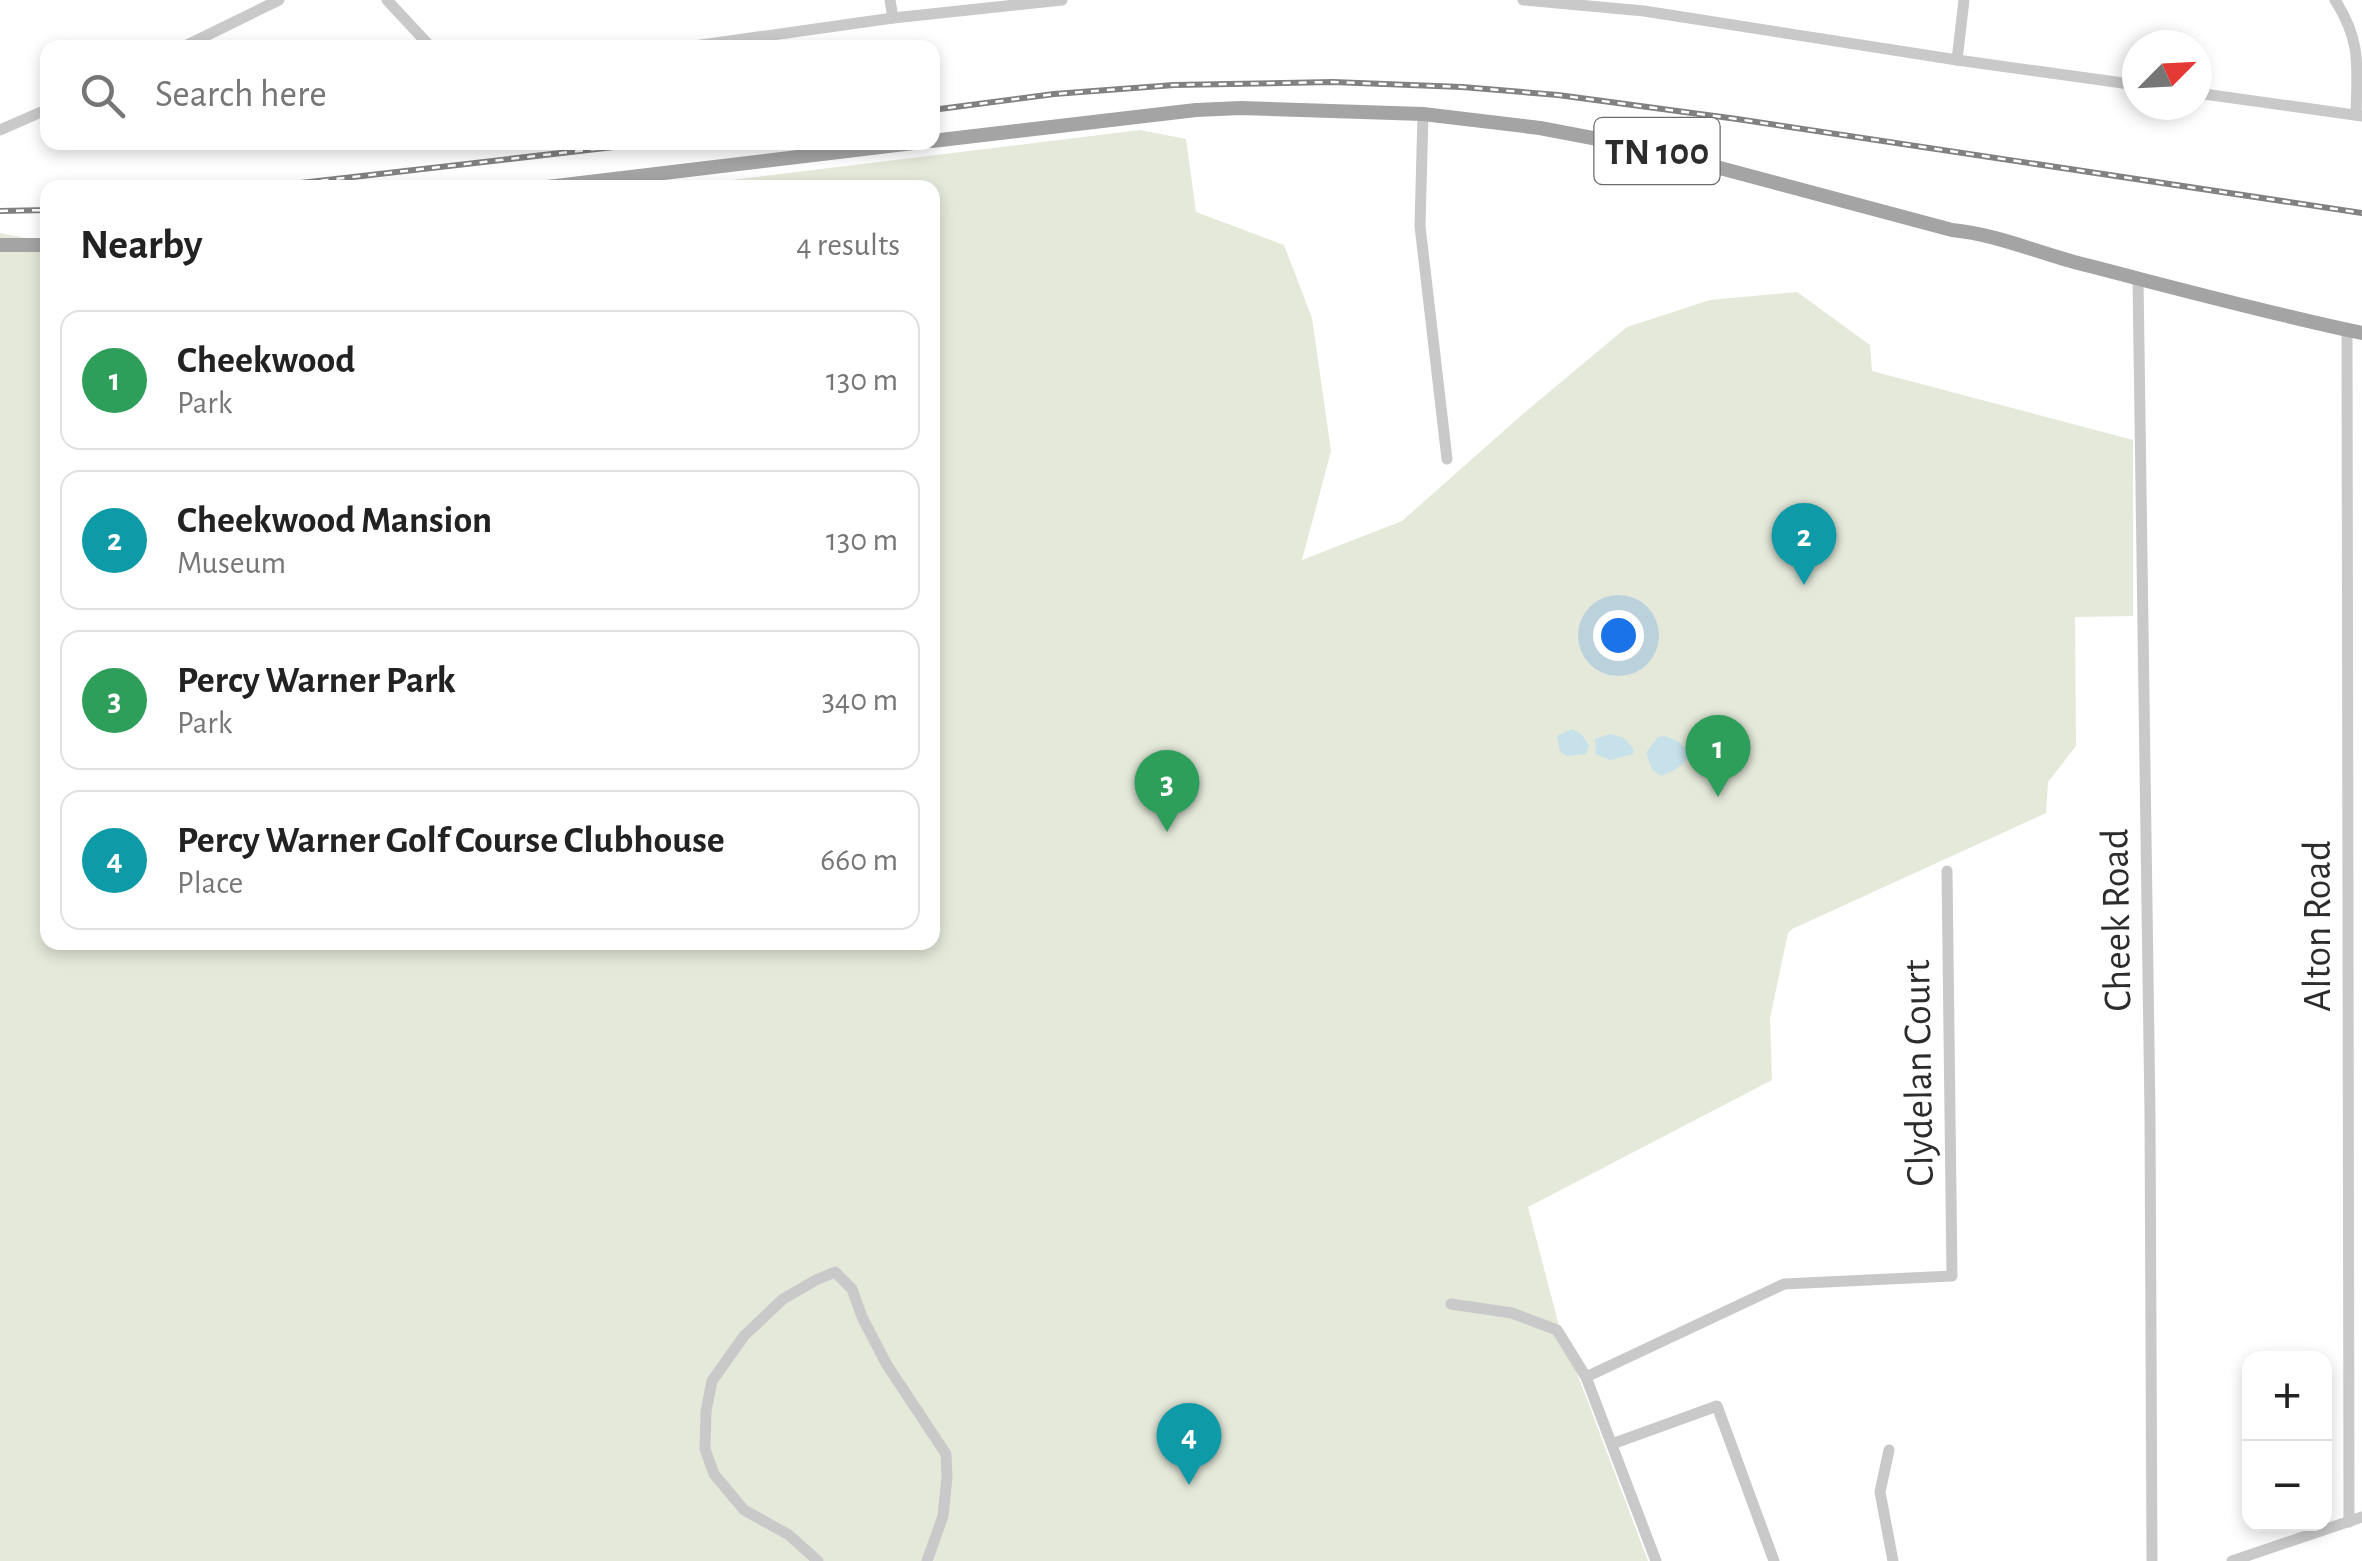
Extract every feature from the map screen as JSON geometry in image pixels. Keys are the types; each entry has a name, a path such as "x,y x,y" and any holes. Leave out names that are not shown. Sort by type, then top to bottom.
{"main road":[{"name":"TN 100","path":"940,140 1241,108 1423,114 1540,128 1645,148 2355,331"},
{"path":"606,180 855,150"},
{"path":"0,246 40,245"}],"street":[{"path":"208,40 279,0"},
{"path":"387,0 425,40"},
{"path":"890,0 893,18"},
{"path":"737,40 1062,0"},
{"path":"1523,0 1646,5 1957,60 2122,83"},
{"path":"1957,60 1964,0"},
{"path":"2212,95 2359,115 2357,46 2335,0"},
{"path":"0,130 40,112"},
{"path":"1423,114 1420,226 1447,459"},
{"name":"Cheek Road","path":"2138,278 2152,1561"},
{"name":"Alton Road","path":"2349,1522 2355,331"},
{"name":"Clydelan Court","path":"1586,1376 1784,1284 1952,1276 1947,871"},
{"path":"818,1561 789,1535 744,1510 714,1474 706,1449 706,1412 712,1381 744,1336 783,1300 835,1272 852,1289 888,1365 946,1454 948,1478 943,1516 926,1561"},
{"path":"1451,1304 1512,1313 1558,1330 1586,1376 1656,1561"},
{"path":"1612,1444 1717,1406 1774,1561"},
{"path":"1888,1450 1880,1492 1892,1561"},
{"path":"2232,1561 2362,1517"}],"shaded area":[{"path":"1140,130 1186,139 1196,212 1284,245 1312,318 1331,451 1302,560 1402,521 1627,327 1710,300 1797,292 1870,345 1872,371 2133,440 2133,616 2075,617 2076,746 2048,782 2046,813 1792,929 1770,1018 1772,1080 1528,1207 1565,1349 1648,1561 0,1561 0,233 40,241 40,950 940,950 940,180 731,180"}],"water":[{"path":"1572,729 1589,746 1586,754 1567,756 1560,752 1557,736"},
{"path":"1610,734 1624,738 1634,749 1633,754 1610,760 1596,754 1595,739"},
{"path":"1665,736 1683,745 1689,755 1677,768 1661,776 1652,769 1646,753 1658,737"}],"railway":[{"path":"940,109 1054,94 1174,85 1333,82 1462,87 1558,95 1737,119 2362,213"},
{"path":"327,180 587,150"},
{"path":"0,211 40,210"}],"place":[{"name":"Cheekwood Mansion","path":"1804,585"},
{"name":"Cheekwood","path":"1718,797"},
{"name":"Percy Warner Park","path":"1167,832"},
{"name":"Percy Warner Golf Course Clubhouse","path":"1189,1485"}]}
